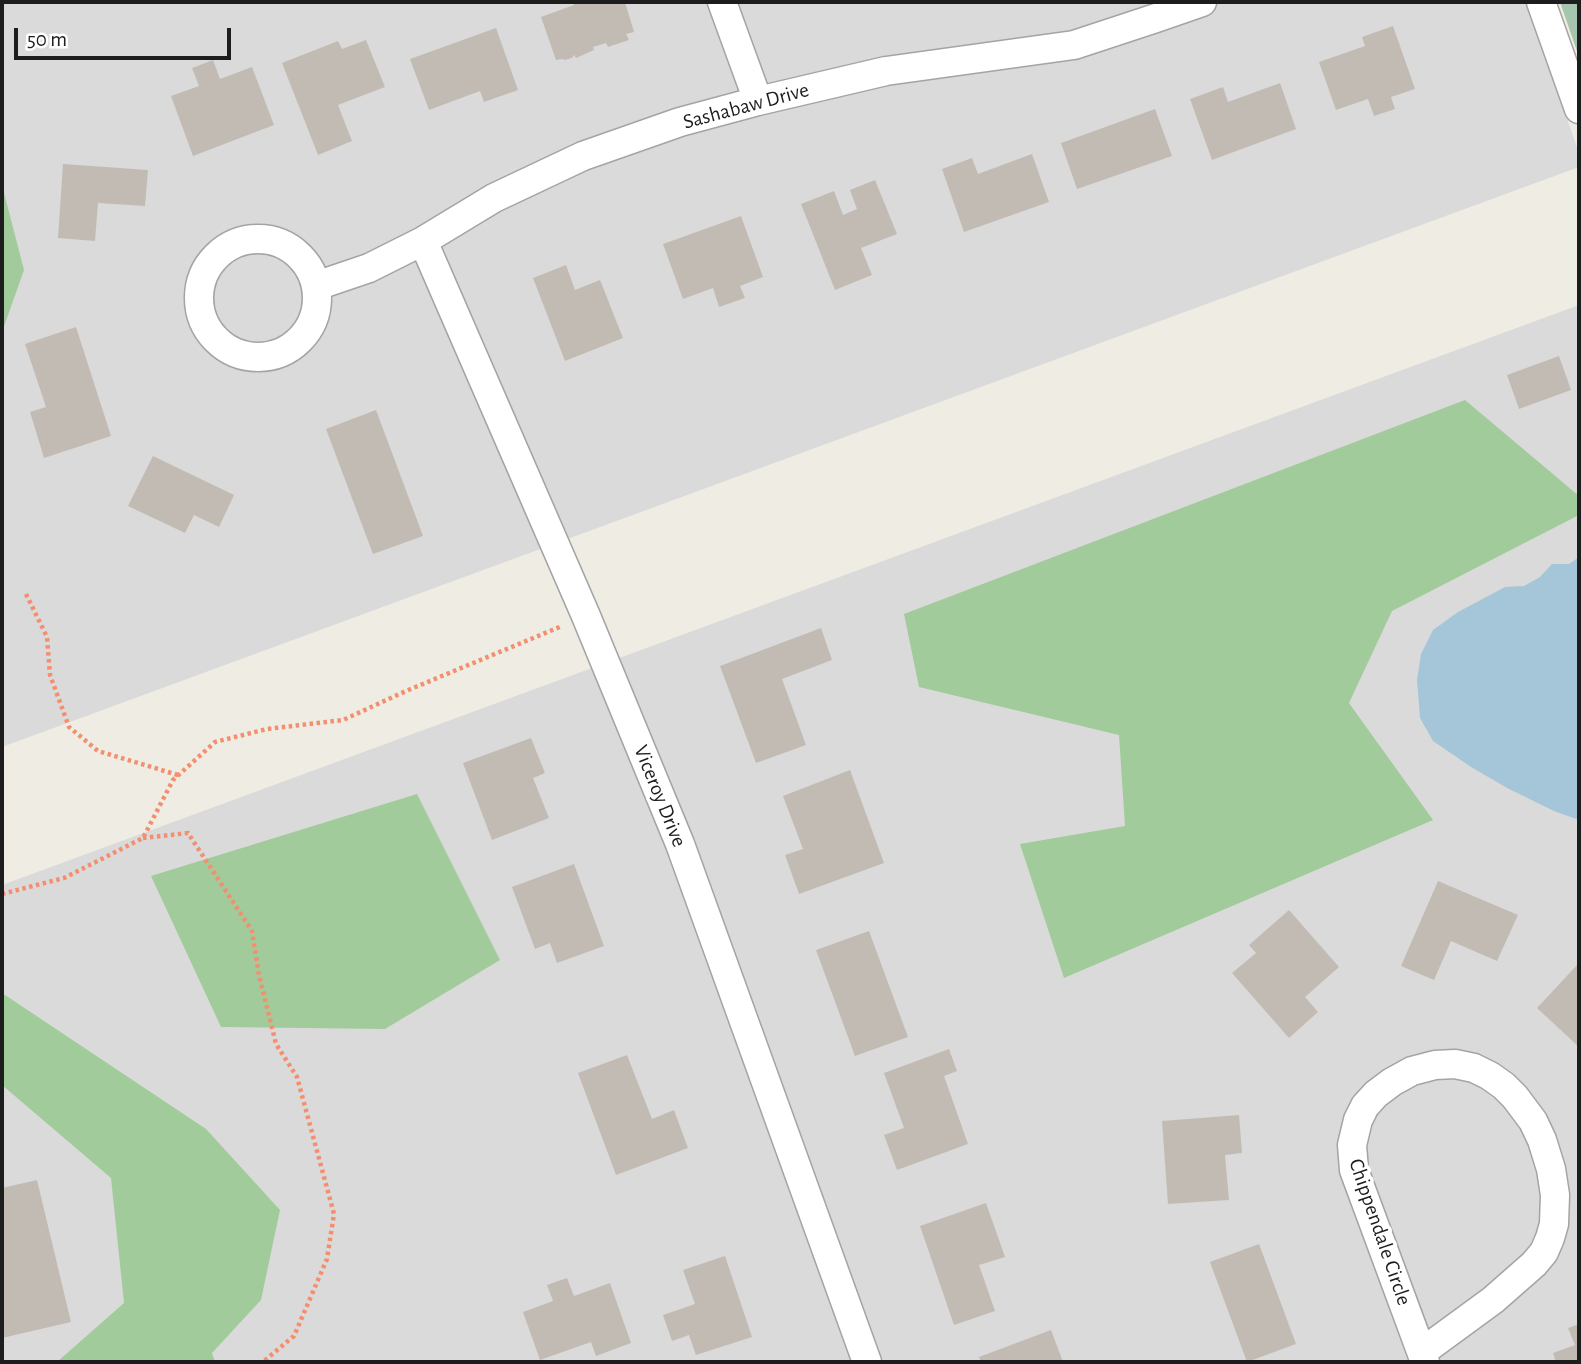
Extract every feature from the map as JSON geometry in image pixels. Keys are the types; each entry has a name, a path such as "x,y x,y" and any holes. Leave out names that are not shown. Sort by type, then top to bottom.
{"street":[{"path":"722,2 758,101"},
{"name":"Sashabaw Drive","path":"316,286 369,268 423,241 494,198 583,156 680,122 886,71 1074,45 1202,2"},
{"path":"1541,2 1579,109"},
{"path":"264,239 282,243 304,261 316,286 317,306 310,326 298,341 281,352 262,357 242,355 224,346 210,332 201,314 199,295 203,276 213,260 227,247 244,240 264,239"},
{"name":"Viceroy Drive","path":"423,241 586,616 680,844 867,1362"},
{"name":"Chippendale Circle","path":"1435,1065 1455,1065 1474,1069 1504,1086 1516,1097 1533,1121 1542,1140 1550,1169 1555,1195 1554,1224 1544,1252 1528,1270 1423,1357 1354,1170 1352,1144 1358,1120 1376,1094 1412,1071 1435,1065"}],"path":[{"path":"26,594 47,637 50,675 69,727 98,751 178,775"},
{"path":"143,838 173,780 215,742 267,730 343,720 586,616"},
{"path":"2,894 64,878 143,838 188,833 252,932 259,975 276,1044 298,1077 334,1214 327,1259 294,1336 263,1362"}],"shaded area":[{"path":"2,2 1526,2 1579,153 1579,167 2,747"},
{"path":"1579,305 1579,1362 2,1362 2,885"}],"green space":[{"path":"1560,2 1579,2 1579,57"},
{"path":"2,185 24,270 2,332"},
{"path":"1465,400 1579,496 1579,515 1392,611 1349,703 1433,820 1064,978 1020,844 1125,826 1119,735 919,687 904,614"},
{"path":"417,794 500,960 385,1029 221,1027 151,876"},
{"path":"2,993 206,1129 280,1210 261,1300 212,1353 215,1362 57,1362 124,1303 111,1178 2,1085"}],"water":[{"path":"1579,557 1579,820 1509,789 1433,741 1420,718 1417,680 1421,654 1433,630 1458,612 1505,587 1524,586 1540,577 1552,564 1569,564"}],"building":[{"path":"573,2 625,2 634,32 626,34 629,40 608,47 606,43 593,47 594,50 576,58 574,55 565,60 556,60 541,17 574,5"},
{"path":"1393,26 1415,89 1391,97 1395,109 1374,116 1368,99 1336,110 1319,62 1365,46 1362,37"},
{"path":"496,28 518,90 484,102 480,91 429,110 410,59"},
{"path":"366,40 385,87 338,105 352,141 318,155 282,63 338,41 342,49"},
{"path":"213,60 220,79 252,67 274,125 193,156 171,96 199,86 192,68"},
{"path":"1280,83 1296,129 1212,160 1190,99 1223,87 1228,102"},
{"path":"1155,109 1172,156 1077,189 1061,143"},
{"path":"1032,154 1049,202 964,232 942,169 972,158 978,174"},
{"path":"63,164 148,170 145,206 98,203 95,241 58,238"},
{"path":"875,180 897,234 861,248 872,275 835,290 801,204 834,191 843,215 857,209 850,190"},
{"path":"741,216 763,277 740,286 745,298 719,307 713,288 683,299 663,244"},
{"path":"566,265 575,290 600,280 623,338 565,361 533,278"},
{"path":"76,327 111,436 44,458 30,412 46,407 25,344"},
{"path":"1559,356 1571,390 1519,409 1507,375"},
{"path":"376,410 423,536 373,554 326,429"},
{"path":"153,456 234,495 219,527 194,515 185,533 128,506"},
{"path":"821,628 832,660 782,679 806,745 756,763 720,666"},
{"path":"531,738 545,773 533,778 549,818 492,840 463,763"},
{"path":"850,770 884,863 799,894 785,855 803,849 783,796"},
{"path":"574,864 604,946 557,963 550,943 535,949 512,887"},
{"path":"1438,881 1518,915 1497,961 1451,941 1434,980 1401,966"},
{"path":"1289,910 1339,967 1305,997 1318,1012 1289,1038 1232,973 1256,953 1249,945"},
{"path":"869,931 908,1037 855,1056 816,950"},
{"path":"1579,963 1579,1047 1537,1008"},
{"path":"949,1049 957,1071 944,1076 968,1144 897,1170 884,1135 904,1128 884,1073"},
{"path":"627,1055 652,1119 674,1110 688,1148 616,1175 578,1073"},
{"path":"1239,1115 1242,1153 1225,1155 1229,1200 1168,1204 1162,1121"},
{"path":"37,1180 71,1322 2,1338 2,1188"},
{"path":"986,1203 1005,1257 979,1265 995,1311 954,1325 920,1226"},
{"path":"1259,1244 1296,1344 1247,1362 1210,1262"},
{"path":"725,1256 752,1337 696,1355 689,1335 672,1341 663,1315 695,1304 683,1270"},
{"path":"567,1278 574,1296 610,1283 631,1343 596,1356 591,1342 540,1360 523,1312 553,1301 547,1285"},
{"path":"1579,1324 1579,1362 1556,1362 1553,1353 1575,1345 1568,1328"},
{"path":"1051,1330 1063,1362 981,1362 979,1357"}]}
